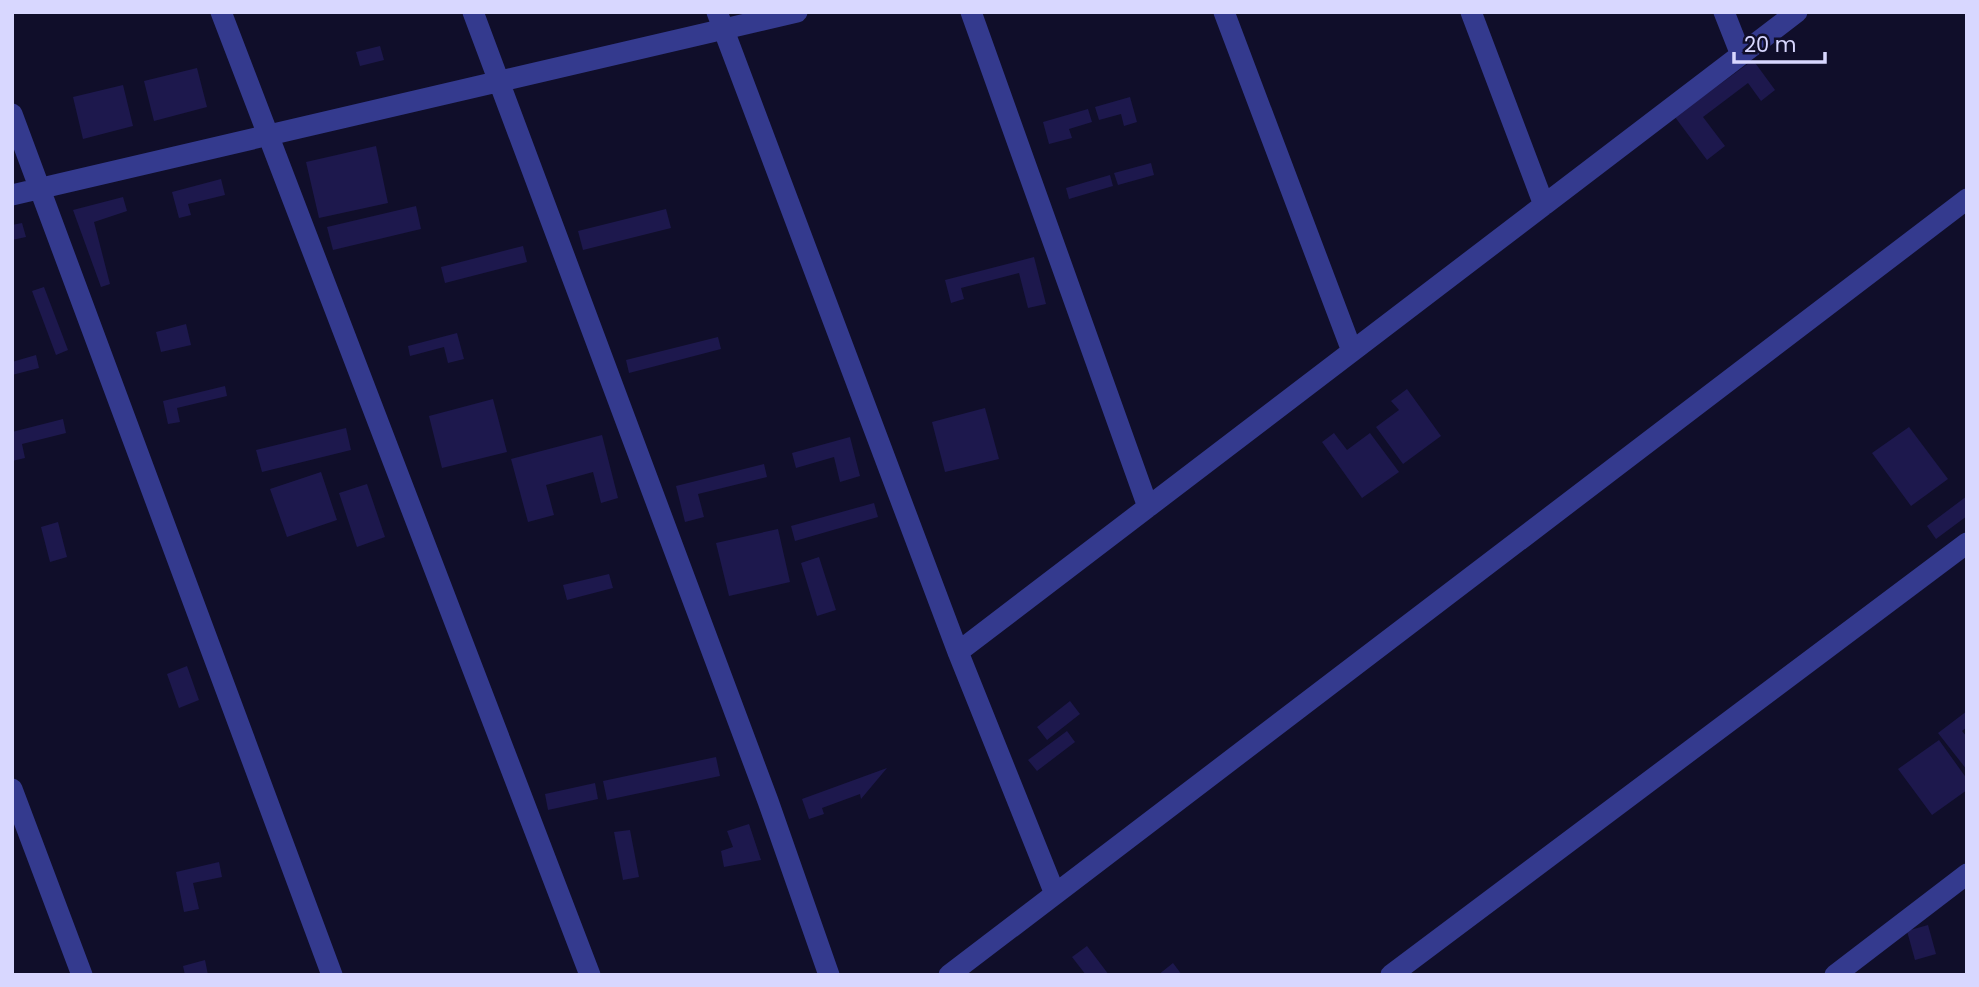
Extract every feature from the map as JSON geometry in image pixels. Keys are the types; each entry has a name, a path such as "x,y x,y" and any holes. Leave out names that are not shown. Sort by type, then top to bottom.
{"street":[{"path":"220,12 590,975"},
{"path":"473,12 763,788 828,975"},
{"path":"12,195 499,82 720,21 797,12"},
{"path":"971,12 1148,508"},
{"path":"1224,12 1352,351"},
{"path":"1471,12 1544,205"},
{"path":"1724,12 1741,55"},
{"path":"958,652 1797,12"},
{"path":"720,21 958,652 1055,894"},
{"path":"12,114 332,975"},
{"path":"949,975 1967,199"},
{"path":"1391,975 1967,543"},
{"path":"12,789 82,975"},
{"path":"1835,975 1967,874"}],"building":[{"path":"380,46 384,60 360,66 356,52"},
{"path":"1753,60 1775,90 1761,101 1748,83 1703,117 1725,146 1707,160 1675,117"},
{"path":"197,68 207,107 154,121 144,81"},
{"path":"123,85 133,126 83,139 73,97"},
{"path":"1130,97 1137,122 1124,126 1121,114 1099,120 1095,107"},
{"path":"1088,109 1092,122 1069,129 1072,138 1049,144 1043,122"},
{"path":"376,146 388,203 319,218 306,162"},
{"path":"1151,163 1154,175 1118,185 1114,173"},
{"path":"1110,175 1113,186 1069,199 1066,188"},
{"path":"221,179 225,195 188,204 191,215 179,218 172,192"},
{"path":"123,197 127,211 94,222 110,284 101,287 73,210"},
{"path":"416,206 421,229 333,250 327,227"},
{"path":"666,209 671,228 583,250 578,231"},
{"path":"22,223 26,237 12,240 12,225"},
{"path":"523,246 527,262 445,283 441,267"},
{"path":"1034,257 1046,304 1028,308 1019,273 961,288 964,299 951,303 945,280"},
{"path":"44,287 68,350 56,355 32,291"},
{"path":"186,324 191,345 161,352 156,332"},
{"path":"457,333 464,359 448,363 444,347 410,356 408,346"},
{"path":"718,337 721,349 629,373 626,360"},
{"path":"36,355 39,368 12,375 12,362"},
{"path":"225,386 227,396 177,408 180,422 168,424 163,401"},
{"path":"1407,389 1441,436 1403,464 1376,427 1399,410 1391,401"},
{"path":"493,399 507,452 442,468 429,416"},
{"path":"985,408 999,459 945,472 932,422"},
{"path":"63,419 66,433 22,444 25,458 12,461 12,432"},
{"path":"1909,427 1948,479 1911,506 1872,453"},
{"path":"346,428 351,450 262,472 256,450"},
{"path":"1334,433 1347,450 1370,433 1399,472 1362,498 1322,442"},
{"path":"602,435 618,498 601,503 593,472 546,485 554,515 528,522 511,459"},
{"path":"850,437 860,476 840,482 834,457 796,468 792,453"},
{"path":"764,464 767,477 698,494 704,517 685,522 676,486"},
{"path":"321,472 337,520 287,537 270,489"},
{"path":"367,484 385,537 357,547 339,493"},
{"path":"1967,496 1967,516 1936,539 1927,526"},
{"path":"874,503 878,517 795,541 791,526"},
{"path":"58,522 67,557 50,562 41,527"},
{"path":"778,529 790,582 729,596 716,543"},
{"path":"819,557 836,610 817,616 801,563"},
{"path":"609,574 613,588 567,600 563,585"},
{"path":"187,666 199,700 179,708 167,674"},
{"path":"1070,701 1080,714 1047,740 1037,727"},
{"path":"1967,711 1967,727 1962,731 1967,737 1967,770 1938,733"},
{"path":"1067,731 1075,742 1037,771 1028,760"},
{"path":"1939,740 1967,779 1967,790 1932,815 1898,769"},
{"path":"716,757 720,776 607,800 603,781"},
{"path":"887,768 861,799 860,794 822,808 824,814 809,819 802,799"},
{"path":"595,783 598,799 548,810 545,794"},
{"path":"749,824 761,860 724,867 721,851 733,847 727,831"},
{"path":"630,830 639,877 623,880 614,832"},
{"path":"219,862 222,877 193,883 199,909 184,912 176,872"},
{"path":"1928,925 1936,954 1915,960 1907,931"},
{"path":"1087,946 1109,975 1086,975 1072,957"},
{"path":"205,960 208,975 185,975 183,966"},
{"path":"1173,963 1182,975 1158,975"}]}
